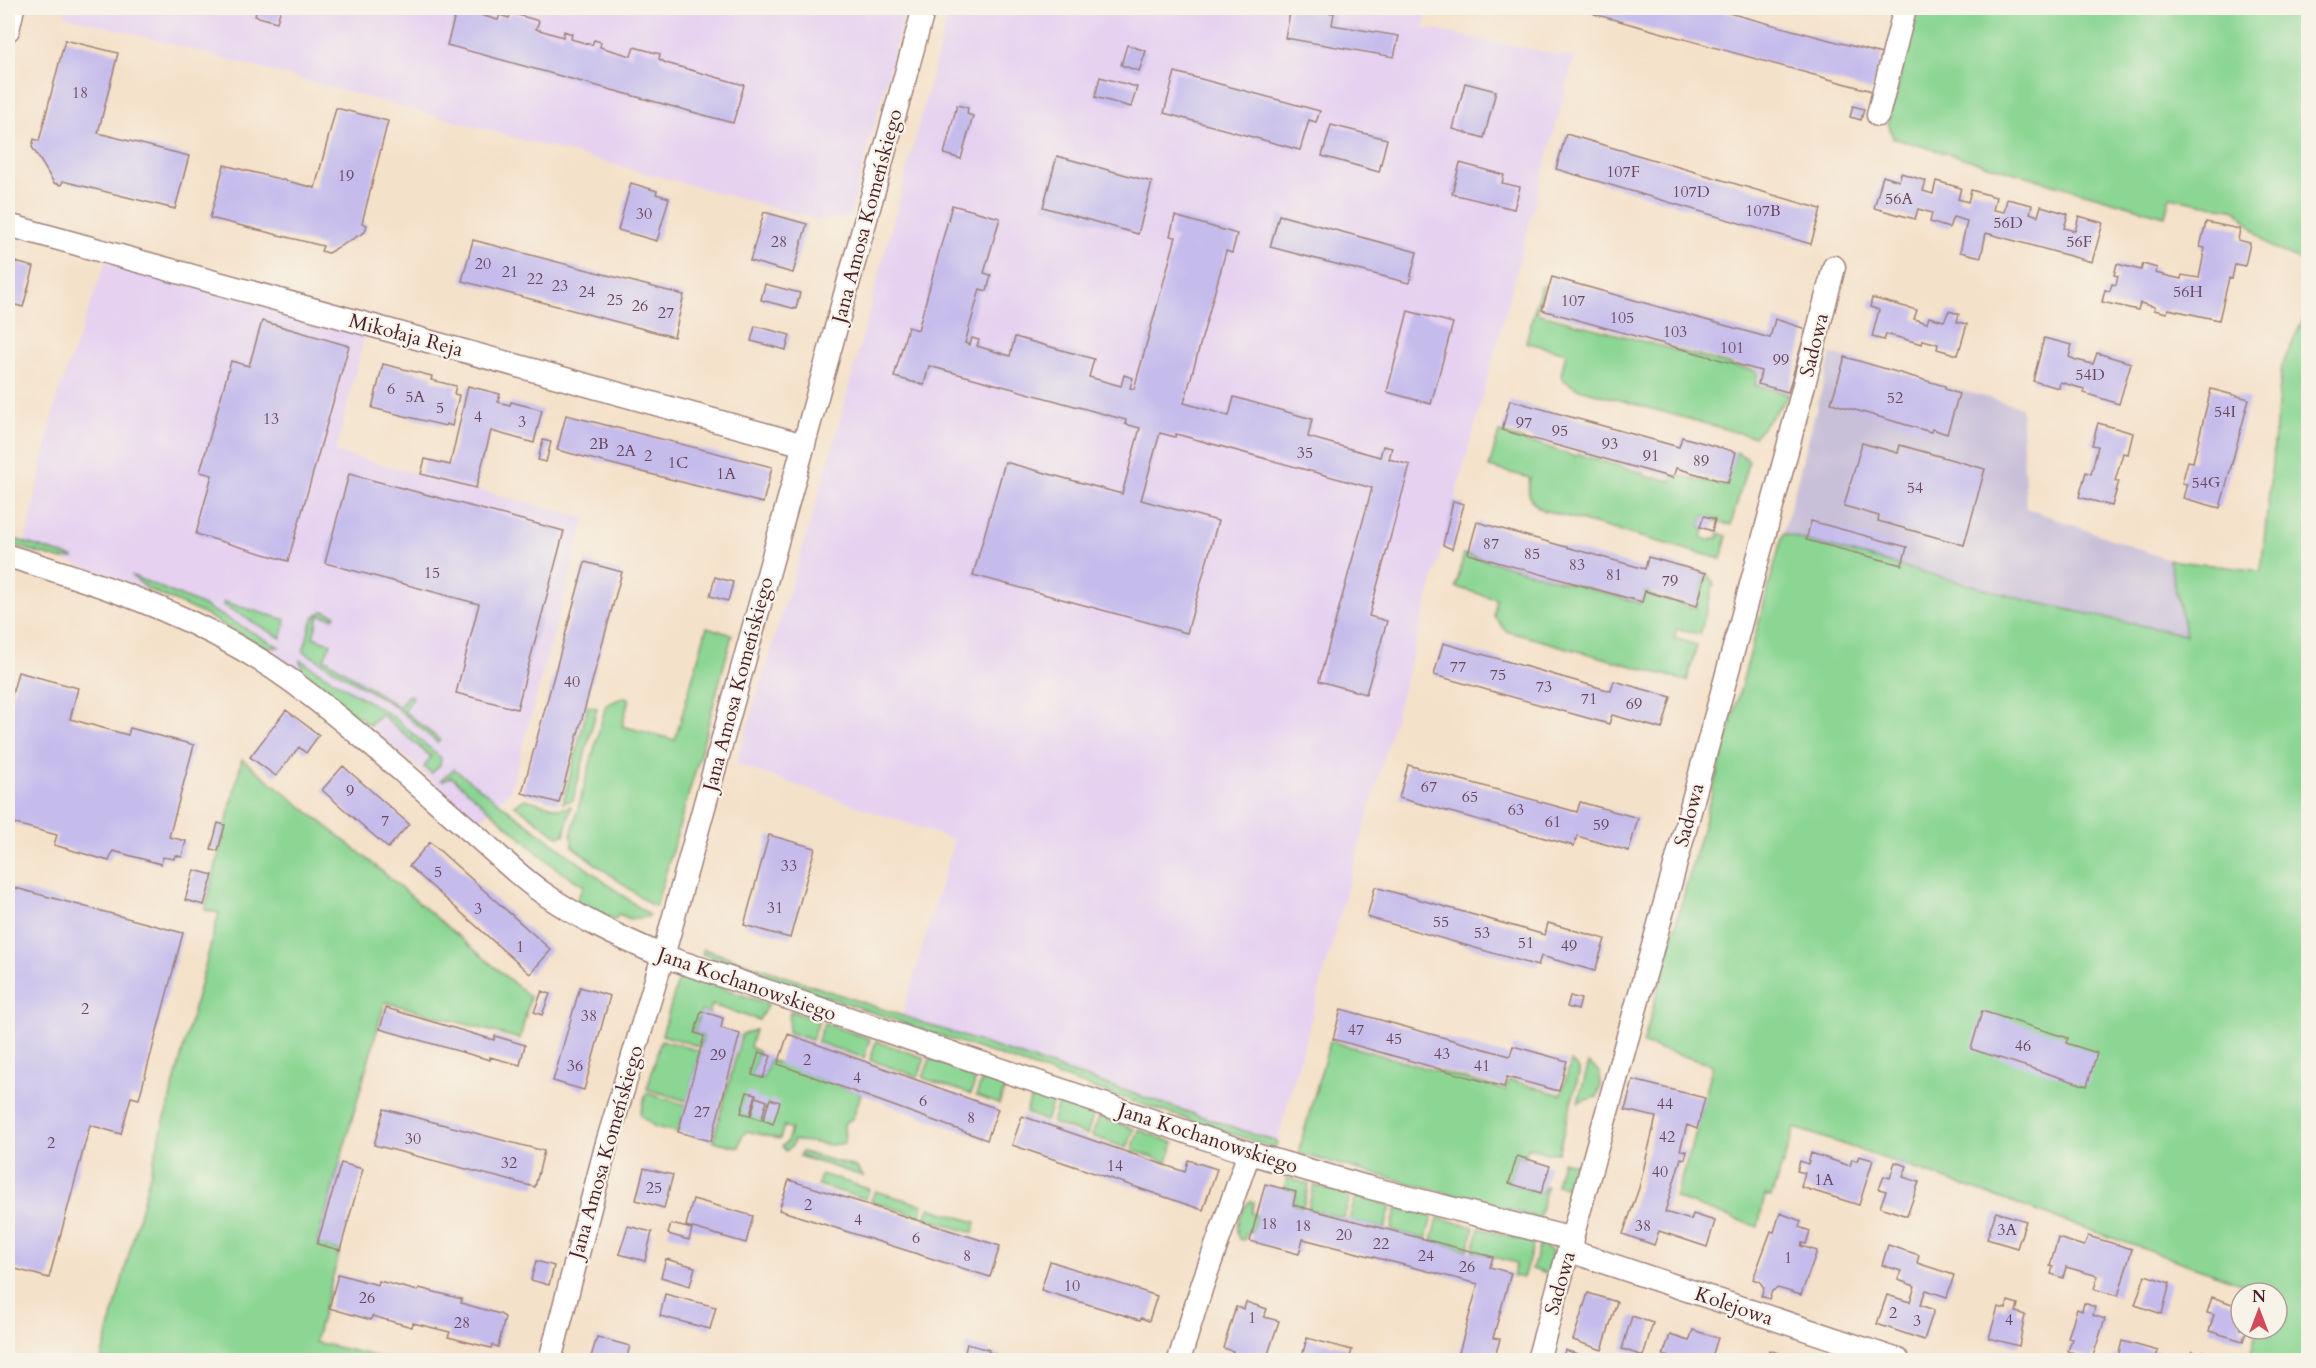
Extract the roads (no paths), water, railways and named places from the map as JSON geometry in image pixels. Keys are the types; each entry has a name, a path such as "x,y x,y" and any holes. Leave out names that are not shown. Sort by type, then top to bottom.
{"street":[{"path":"8,30 13,8"},
{"name":"Jana Amosa Komeńskiego","path":"549,1360 606,1143 663,956 924,8"},
{"path":"1878,115 1905,8"},
{"name":"Mikołaja Reja","path":"8,225 804,445"},
{"name":"Sadowa","path":"1538,1360 1787,451 1834,267"},
{"name":"Jana Kochanowskiego","path":"8,556 92,581 148,602 234,644 292,681 357,733 541,892 591,924 663,956 1249,1153 1571,1245"},
{"path":"1179,1360 1202,1286 1249,1153"},
{"name":"Kolejowa","path":"1571,1245 1892,1359"}]}
